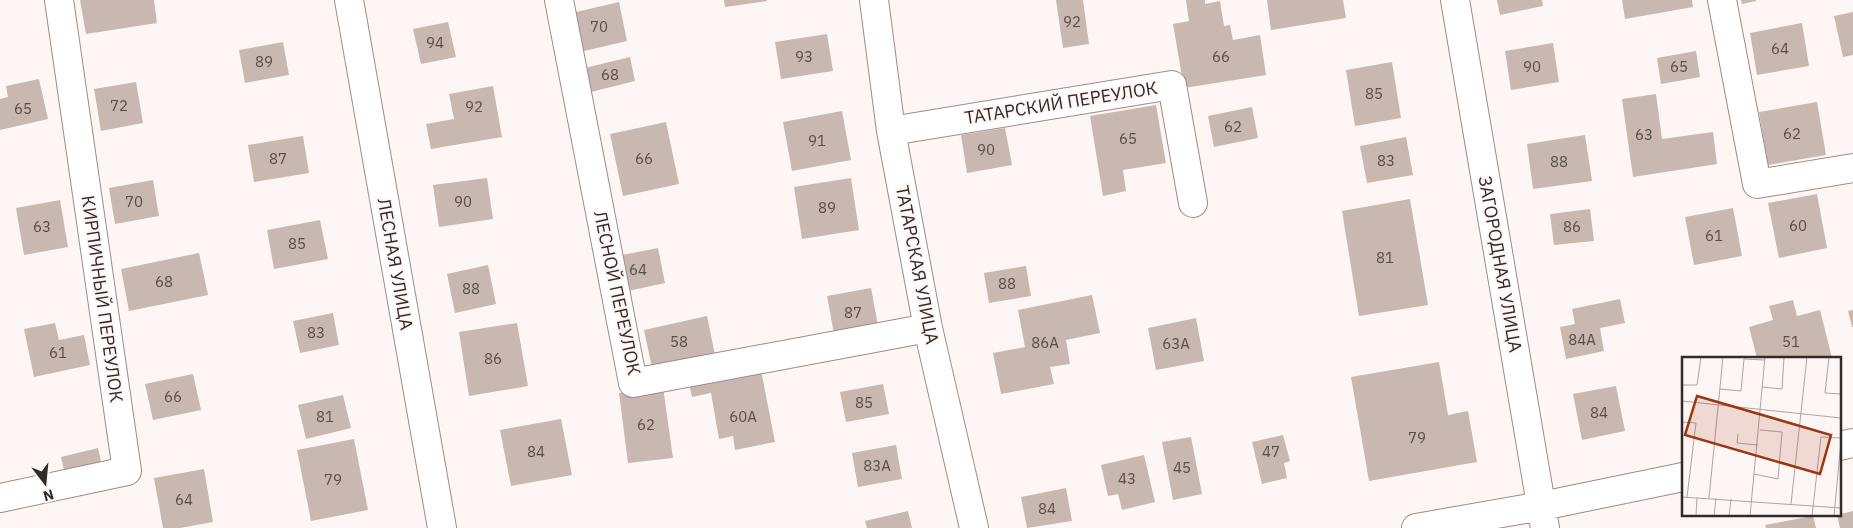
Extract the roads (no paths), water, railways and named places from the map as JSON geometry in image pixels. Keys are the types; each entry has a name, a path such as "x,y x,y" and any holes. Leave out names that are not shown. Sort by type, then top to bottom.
{"street":[{"name":"КИРПИЧНЫЙ ПЕРЕУЛОК","path":"0,498 126,471 59,0"},
{"name":"ЛЕСНАЯ УЛИЦА","path":"349,0 442,528"},
{"name":"ЛЕСНОЙ ПЕРЕУЛОК","path":"559,0 633,383 928,328"},
{"name":"ТАТАРСКАЯ УЛИЦА","path":"874,0 891,131 928,328 974,528"},
{"name":"ЗАГОРОДНАЯ УЛИЦА","path":"1455,0 1544,517"},
{"path":"1722,0 1756,184 1853,168"},
{"name":"ТАТАРСКИЙ ПЕРЕУЛОК","path":"891,131 1172,85 1193,203"},
{"path":"1840,446 1853,444"},
{"path":"1416,528 1544,517 1682,477"}]}
